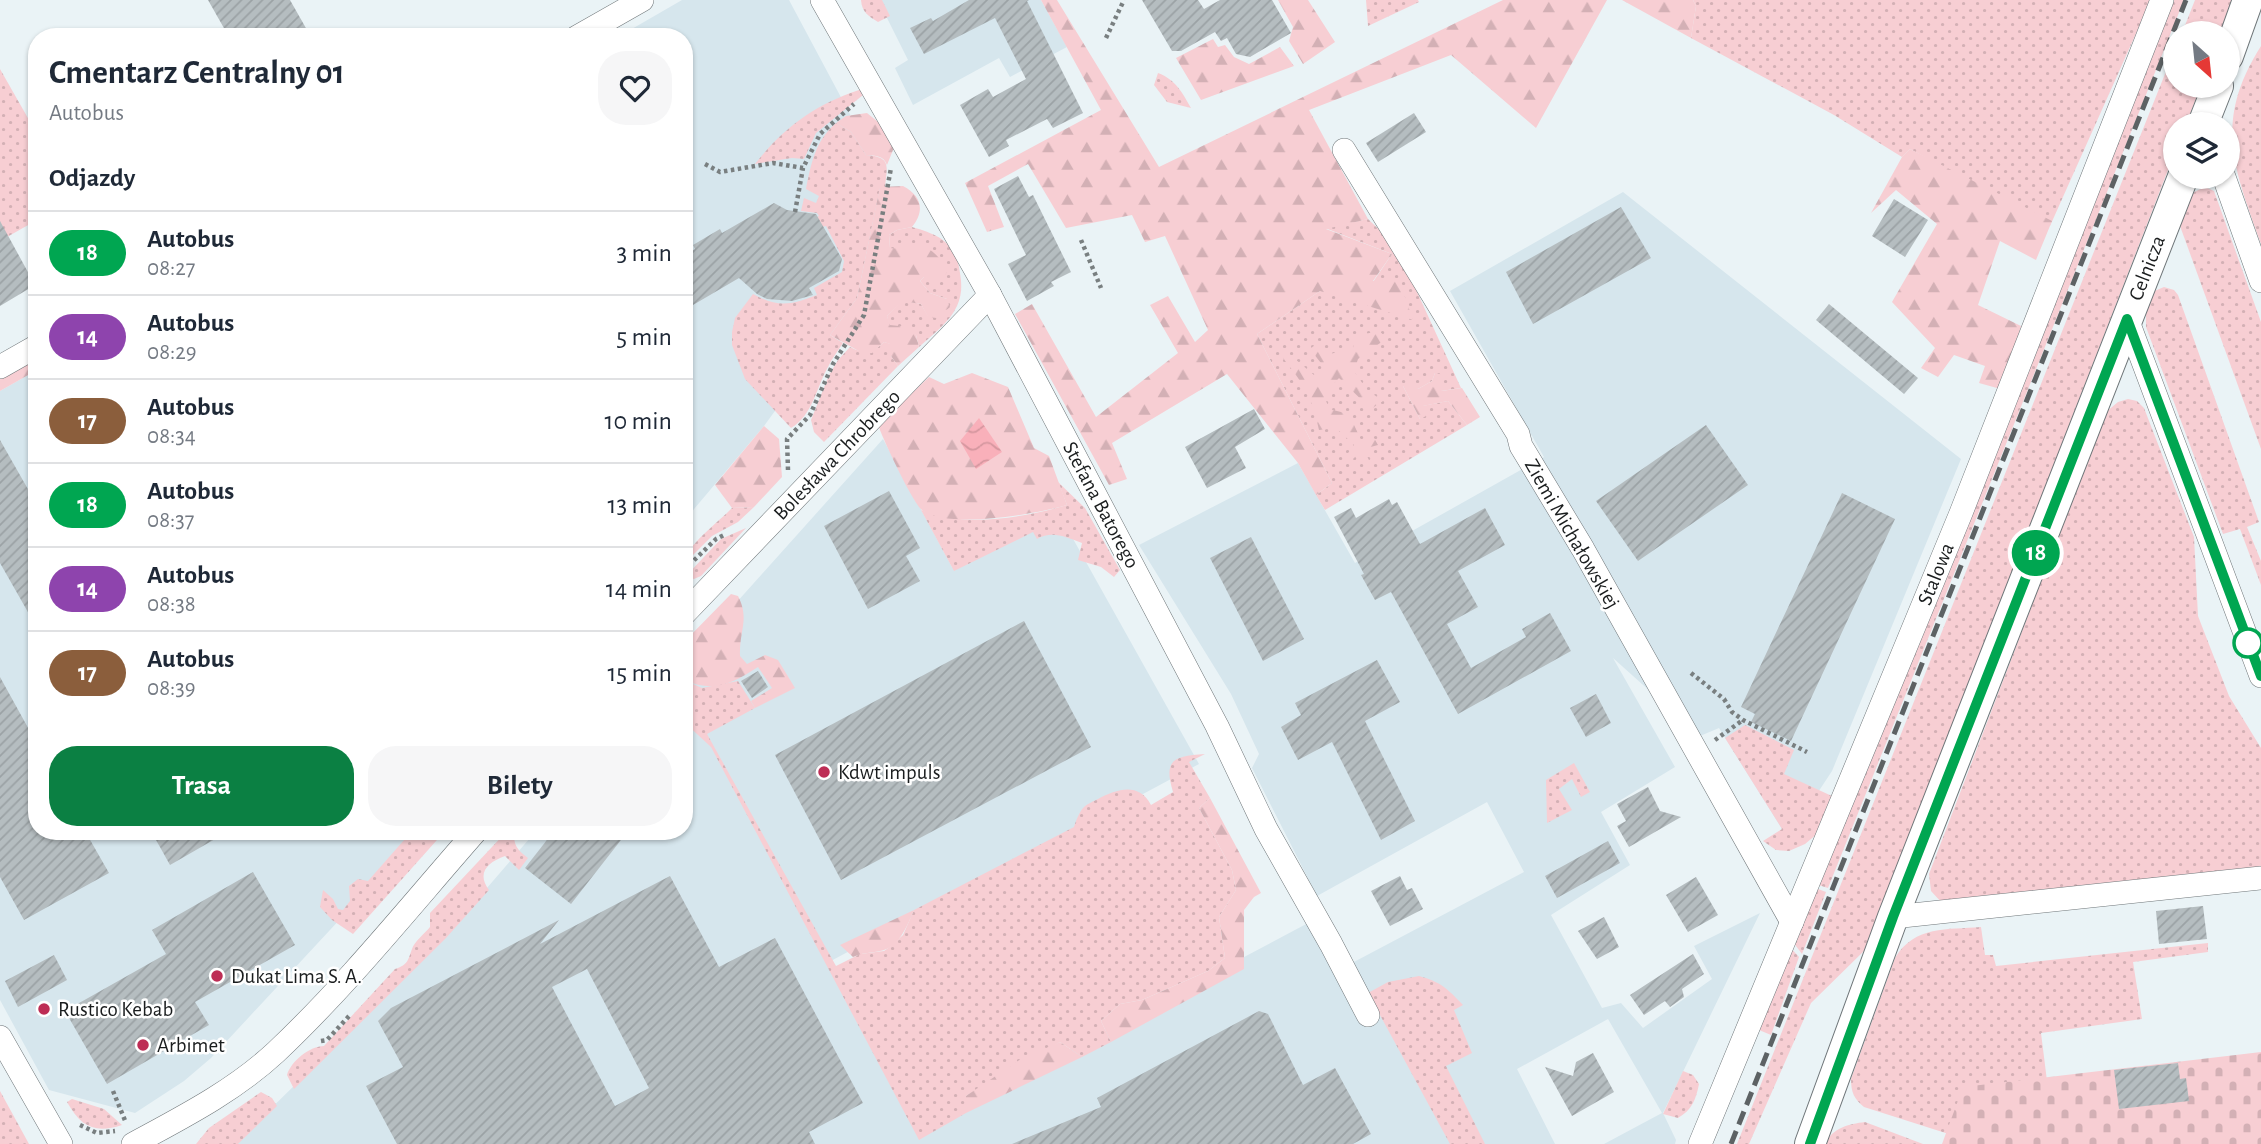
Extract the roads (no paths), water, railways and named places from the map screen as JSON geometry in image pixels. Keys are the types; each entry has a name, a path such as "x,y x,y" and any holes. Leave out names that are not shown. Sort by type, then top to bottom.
{"street":[{"path":"593,28 642,0"},
{"name":"Stefana Batorego","path":"822,0 990,295 1217,726 1266,829 1368,1015"},
{"name":"Stalowa","path":"1700,1144 1961,513 2162,0"},
{"path":"2240,23 2248,0"},
{"path":"2240,41 2261,11"},
{"name":"Ziemi Michałowskiej","path":"1344,150 1518,434 1521,446 1583,549 1792,922"},
{"name":"Celnicza","path":"1810,1144 1893,917 2178,189"},
{"path":"2228,189 2261,281"},
{"name":"Bolesława Chrobrego","path":"693,605 990,295"},
{"path":"2127,319 2261,676"},
{"path":"0,367 28,351"},
{"path":"130,1136 204,1106 276,1052 358,967 468,840"},
{"path":"1893,917 2261,878"},
{"path":"0,1037 61,1144"}],"water":[{"path":"979,418 1002,452 976,469 960,441"}],"railway":[{"path":"1731,1144 2186,0"}],"place":[{"name":"Kdwt impuls","path":"824,772"},
{"name":"Dukat Lima S. A.","path":"217,976"},
{"name":"Rustico Kebab","path":"44,1009"},
{"name":"Arbimet","path":"143,1045"}]}
